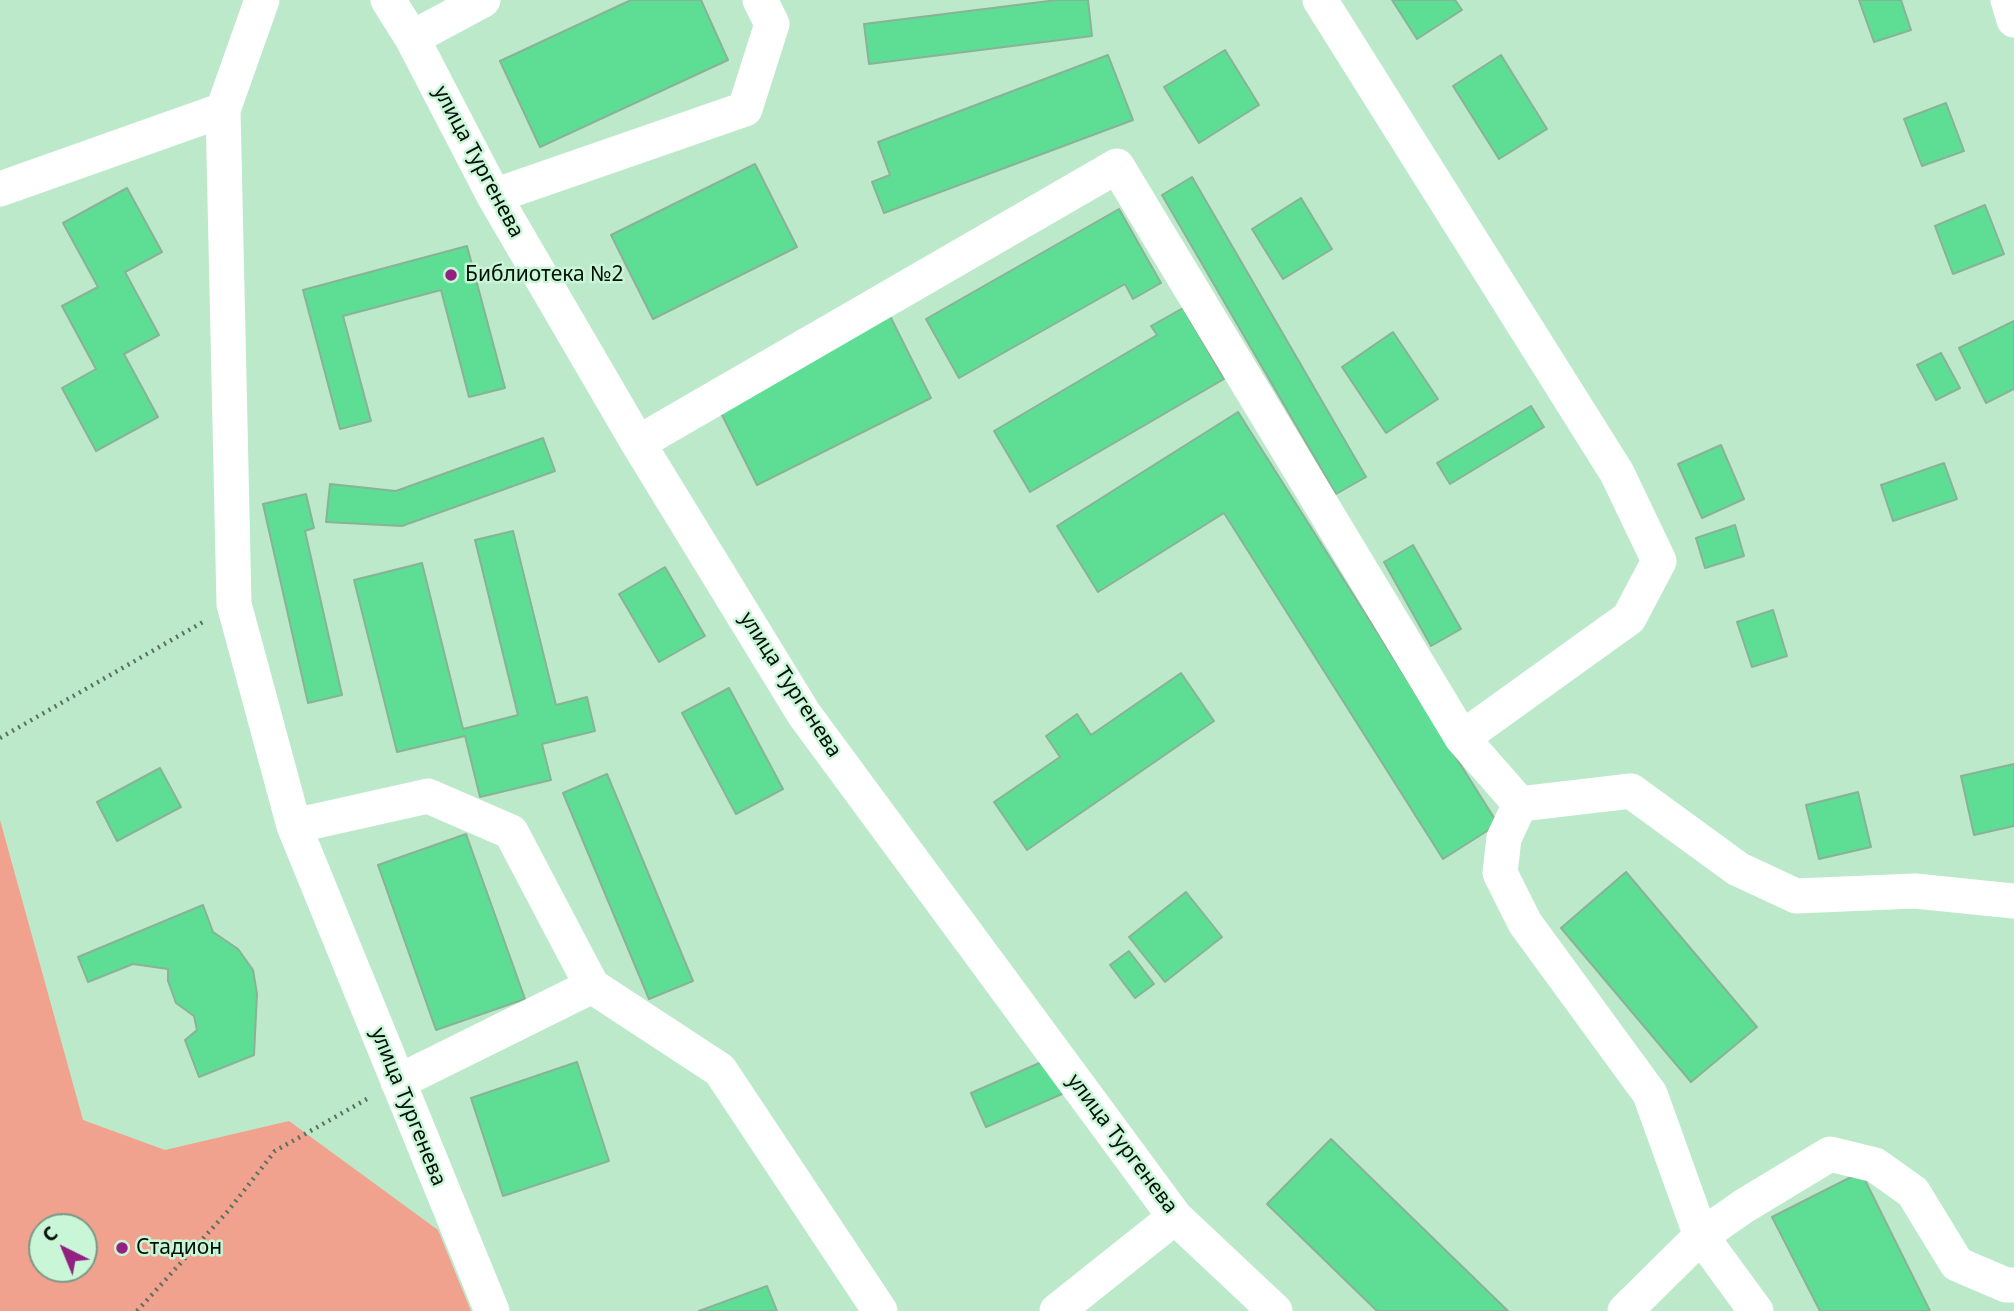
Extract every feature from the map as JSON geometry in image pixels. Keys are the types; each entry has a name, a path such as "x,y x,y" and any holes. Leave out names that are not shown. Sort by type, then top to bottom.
{"street":[{"name":"улица Тургенева","path":"262,0 223,110 234,604 293,826 492,1311"},
{"name":"улица Тургенева","path":"388,0 412,38 494,196 638,443 804,713 1175,1217 1275,1311"},
{"path":"412,38 483,0"},
{"path":"494,196 745,109 772,24 760,0"},
{"path":"1320,0 1617,473 1658,561 1629,618 1462,738"},
{"path":"2008,0 2014,20"},
{"path":"0,188 223,110"},
{"path":"638,443 1117,166 1462,738 1520,804"},
{"path":"1520,804 1631,791 1738,869 1796,897 1915,891 2014,901"},
{"path":"293,826 428,796 510,832 592,986 720,1070 880,1311"},
{"path":"1520,804 1504,838 1500,873 1525,923 1650,1094 1701,1236 1756,1311"},
{"path":"398,1082 592,986"},
{"path":"1625,1311 1701,1236 1744,1206 1830,1154 1875,1165 1913,1192 1957,1264 2006,1285 2014,1285"},
{"path":"1057,1311 1175,1217"}],"path":[{"path":"0,738 234,604"},
{"path":"137,1311 228,1210 275,1151 398,1082"}],"shaded area":[{"path":"0,820 83,1120 165,1150 289,1121 438,1230 471,1311 0,1311"}],"building":[{"path":"631,0 701,0 728,60 540,147 500,61"},
{"path":"1057,0 1088,0 1092,36 869,64 864,24"},
{"path":"1392,0 1455,0 1462,10 1417,39"},
{"path":"1859,0 1901,0 1911,30 1874,42"},
{"path":"1225,50 1259,105 1199,143 1164,87"},
{"path":"1108,55 1133,120 884,213 872,182 890,175 878,142"},
{"path":"1501,55 1547,129 1499,159 1453,86"},
{"path":"1946,103 1964,151 1922,166 1904,119"},
{"path":"755,164 797,247 653,319 611,235"},
{"path":"1192,177 1366,477 1336,494 1162,195"},
{"path":"127,188 162,252 125,272 159,335 124,354 158,417 96,451 62,388 96,369 62,306 98,287 63,223"},
{"path":"1301,198 1332,249 1283,279 1252,229"},
{"path":"1985,205 2004,254 1953,274 1935,226"},
{"path":"1119,209 1161,283 1133,299 1125,284 959,378 926,319"},
{"path":"467,246 505,388 469,397 441,290 343,316 371,421 340,429 303,290"},
{"path":"1183,308 1224,379 1030,492 994,431 1157,335 1151,326"},
{"path":"889,314 931,398 757,485 715,401"},
{"path":"2014,321 2014,389 1986,403 1959,348"},
{"path":"1393,332 1438,399 1386,433 1342,367"},
{"path":"1941,353 1960,388 1936,400 1917,365"},
{"path":"1531,406 1544,427 1450,484 1437,463"},
{"path":"1238,412 1498,824 1443,859 1224,513 1098,592 1057,526"},
{"path":"543,438 555,471 402,526 326,522 330,484 396,491"},
{"path":"1721,445 1744,499 1702,518 1678,464"},
{"path":"1944,463 1957,499 1893,521 1881,485"},
{"path":"306,494 314,528 305,531 342,695 308,703 263,504"},
{"path":"1735,525 1744,556 1705,568 1696,538"},
{"path":"513,531 556,705 587,697 595,731 542,744 551,780 480,797 465,736 397,752 354,580 422,563 463,729 518,715 475,540"},
{"path":"1413,545 1461,629 1431,646 1384,562"},
{"path":"665,567 705,636 659,662 619,594"},
{"path":"1773,610 1787,656 1752,667 1737,622"},
{"path":"1181,673 1214,721 1027,850 994,802 1060,757 1046,736 1077,714 1091,735"},
{"path":"729,688 783,789 736,814 682,713"},
{"path":"2014,764 2014,826 1974,835 1961,776"},
{"path":"160,768 181,807 117,841 97,802"},
{"path":"607,774 693,981 649,999 563,793"},
{"path":"1858,792 1871,847 1819,859 1806,805"},
{"path":"466,834 525,999 436,1030 378,865"},
{"path":"1626,872 1757,1027 1691,1082 1561,928"},
{"path":"1186,892 1222,937 1165,982 1129,937"},
{"path":"203,905 213,932 238,949 253,970 257,994 254,1055 199,1077 185,1040 197,1030 194,1016 176,1003 168,981 168,969 133,964 88,982 78,957"},
{"path":"1129,951 1154,984 1135,998 1110,965"},
{"path":"1053,1057 1069,1091 986,1127 971,1093"},
{"path":"577,1062 609,1161 503,1196 471,1098"},
{"path":"1331,1139 1508,1311 1377,1311 1267,1204"},
{"path":"1861,1172 1930,1311 1820,1311 1772,1217"},
{"path":"767,1286 777,1311 699,1311"}],"place":[{"name":"Библиотека №2","path":"451,275"},
{"name":"Стадион","path":"122,1248"}]}
